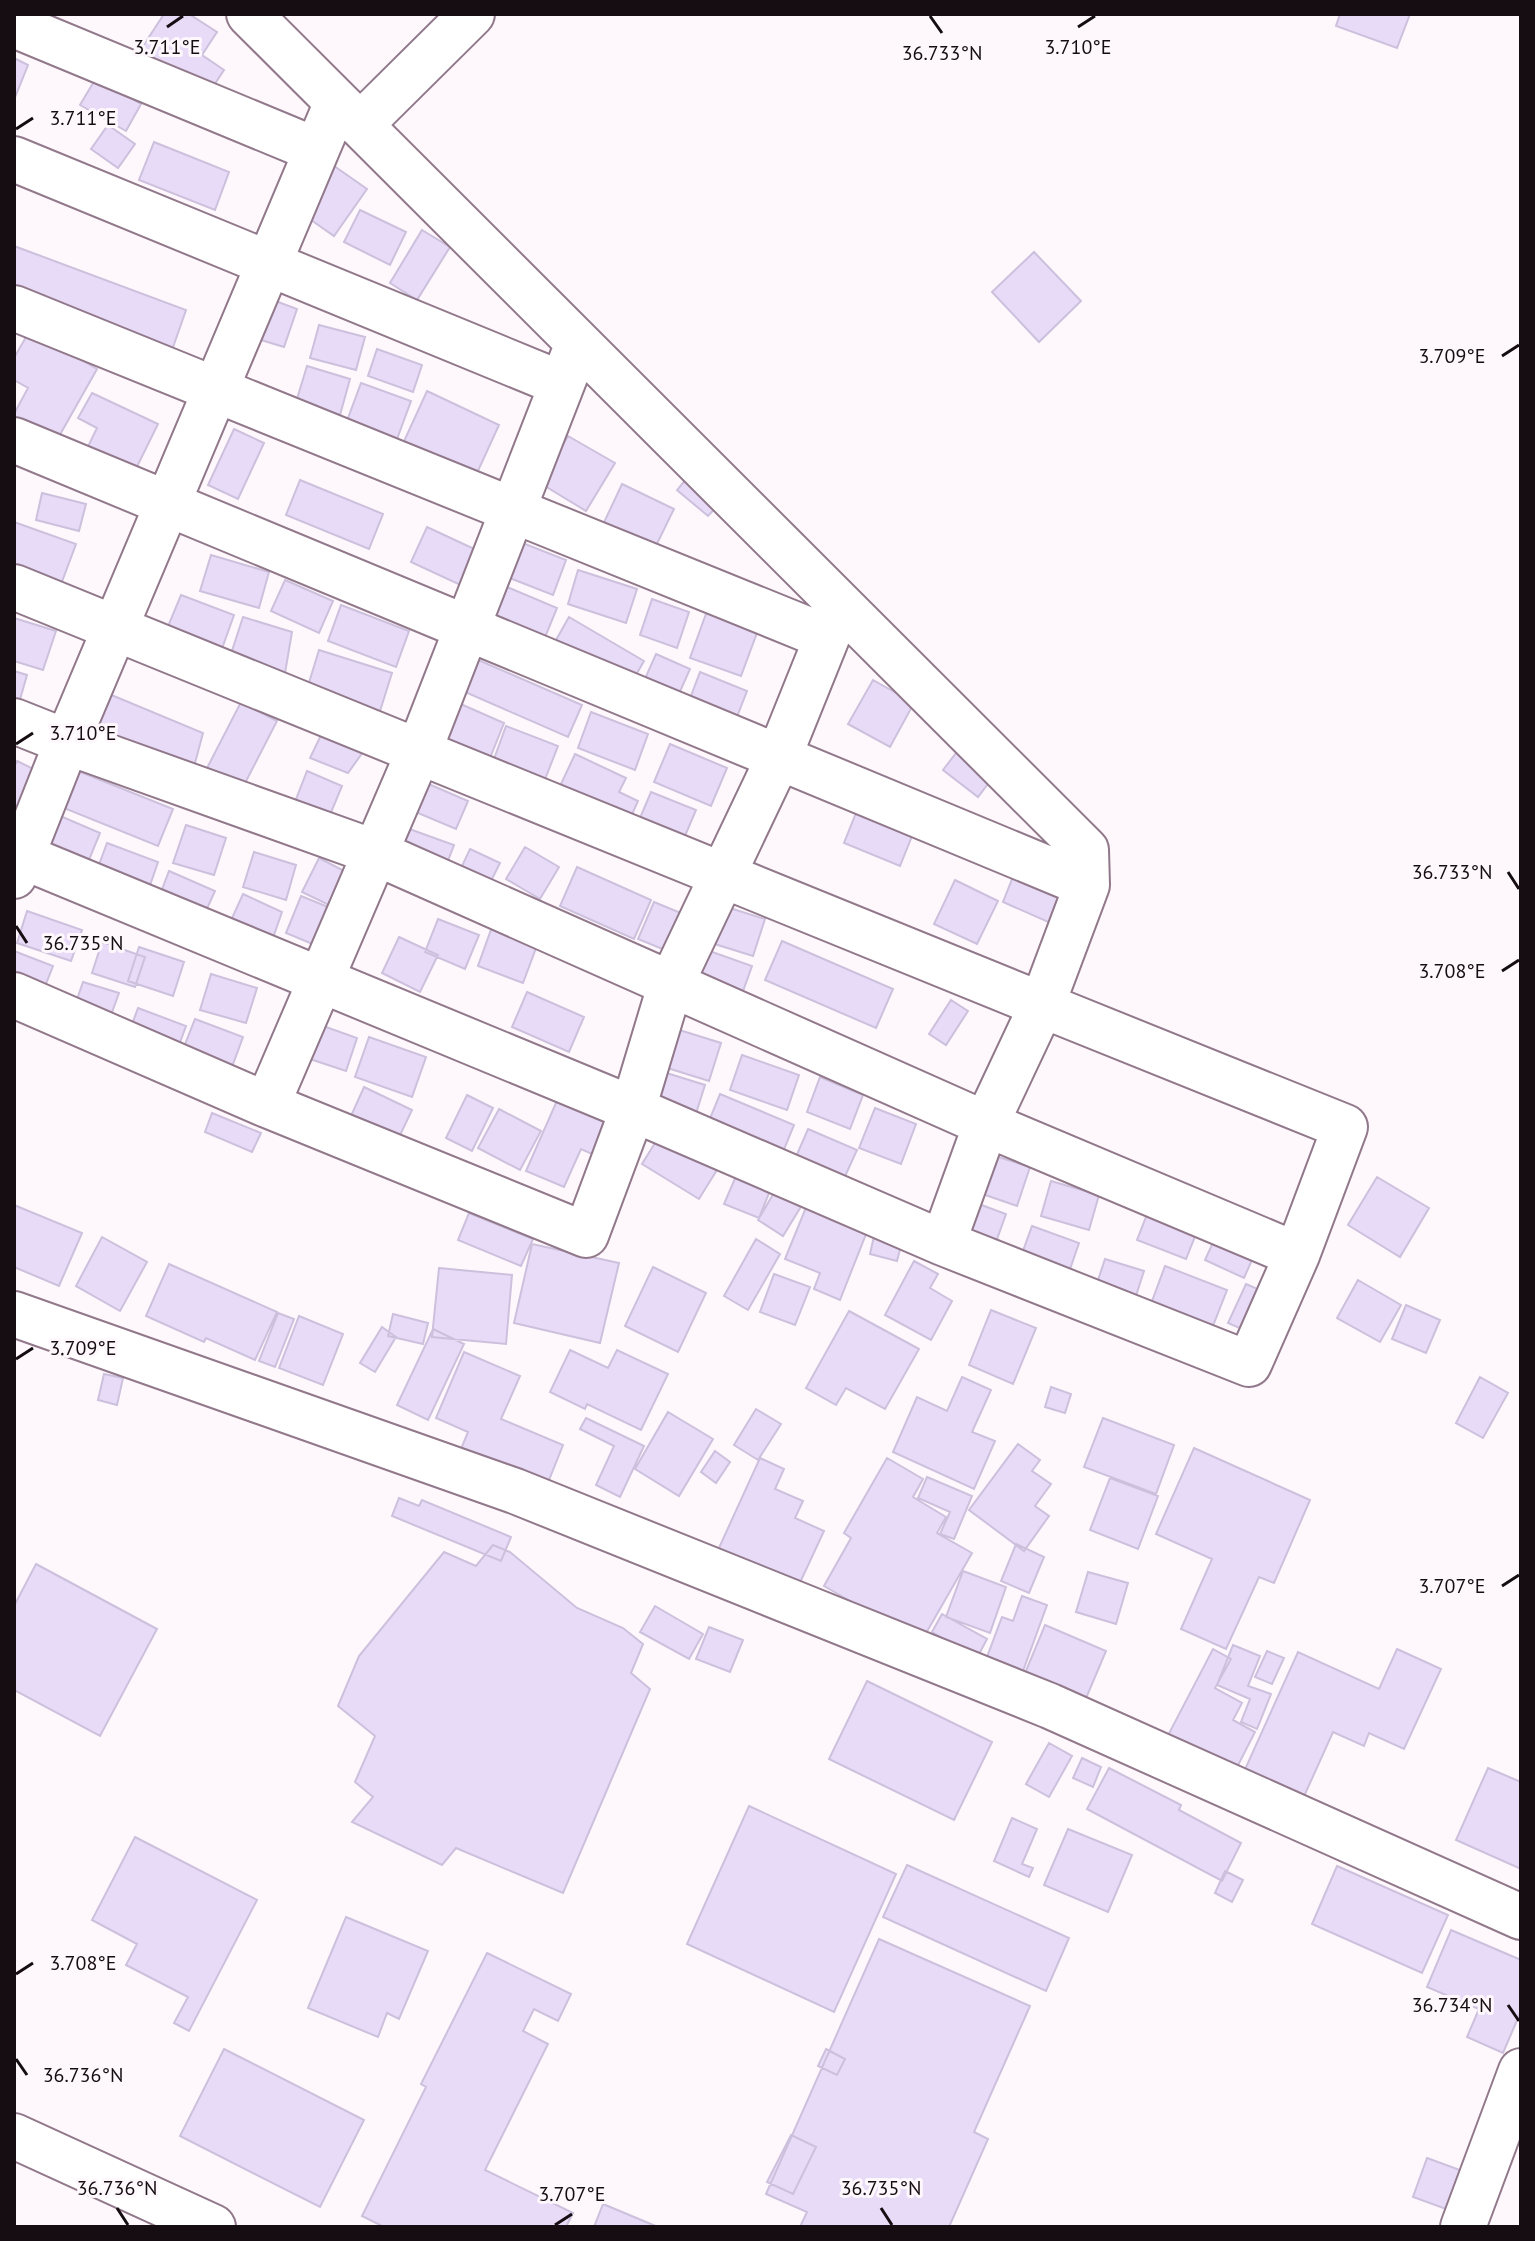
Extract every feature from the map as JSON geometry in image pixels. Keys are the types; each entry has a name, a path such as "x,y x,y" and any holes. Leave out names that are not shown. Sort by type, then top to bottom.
{"main road":[{"path":"249,14 578,343 833,621 1086,850 1087,885 1042,1005 986,1124 943,1243"},
{"path":"14,587 115,628 419,751 723,876 1345,1127 1297,1255 1249,1364 943,1243 633,1109 322,980 17,862 115,628 168,504 316,150 348,114 472,14"},
{"path":"14,25 316,150"},
{"path":"14,159 562,384"},
{"path":"14,308 513,511 833,621"},
{"path":"267,1105 419,751 578,343"},
{"path":"14,440 1087,885"},
{"path":"14,995 267,1105 586,1235 633,1109 670,986 778,759 833,621"},
{"path":"14,721 374,852 986,1124 1297,1255"},
{"path":"14,1314 515,1491 1050,1706 1521,1917"},
{"path":"1463,2227 1521,2071"},
{"path":"14,2136 213,2227"}],"building":[{"path":"164,14 189,14 217,32 202,55 224,70 203,102 134,60"},
{"path":"1340,14 1410,14 1397,48 1336,26"},
{"path":"14,58 28,65 14,100"},
{"path":"96,78 141,104 126,131 80,105"},
{"path":"108,125 135,144 118,168 91,149"},
{"path":"154,142 229,172 215,210 139,180"},
{"path":"327,161 367,189 334,236 294,208"},
{"path":"360,210 406,232 390,265 344,242"},
{"path":"422,230 450,247 417,300 390,283"},
{"path":"14,246 186,310 171,353 14,295"},
{"path":"1034,252 1081,301 1039,342 992,292"},
{"path":"265,297 297,309 284,347 251,337"},
{"path":"319,325 365,337 356,370 310,358"},
{"path":"30,330 97,369 53,447 14,424 14,414 28,388 14,380 14,358"},
{"path":"377,349 422,365 413,392 368,376"},
{"path":"307,366 350,379 340,415 296,402"},
{"path":"361,383 411,401 397,439 347,421"},
{"path":"427,391 499,425 472,484 400,450"},
{"path":"92,393 158,424 129,483 82,459 97,428 78,418"},
{"path":"234,429 264,443 238,499 208,485"},
{"path":"568,436 615,463 586,511 540,483"},
{"path":"692,472 723,500 708,516 677,490"},
{"path":"300,480 383,514 369,549 286,515"},
{"path":"622,484 674,509 651,556 600,531"},
{"path":"42,493 86,504 79,531 36,520"},
{"path":"14,522 76,544 60,587 14,571"},
{"path":"427,527 485,554 469,589 411,562"},
{"path":"515,540 566,560 553,595 502,575"},
{"path":"211,555 269,572 259,608 200,591"},
{"path":"578,570 637,589 626,623 568,604"},
{"path":"285,580 333,601 319,633 271,611"},
{"path":"495,582 557,608 541,647 478,621"},
{"path":"181,595 234,615 219,657 164,636"},
{"path":"652,599 689,612 677,648 640,635"},
{"path":"341,605 409,631 396,667 328,641"},
{"path":"707,611 758,630 741,676 690,658"},
{"path":"243,617 292,632 284,679 230,657"},
{"path":"569,617 644,661 626,692 551,649"},
{"path":"14,618 56,631 43,670 14,661"},
{"path":"319,650 392,673 380,711 307,689"},
{"path":"656,654 690,669 674,705 640,690"},
{"path":"469,656 582,705 568,737 456,688"},
{"path":"14,671 27,675 19,703 14,702"},
{"path":"700,672 747,691 733,727 686,709"},
{"path":"873,680 914,703 890,747 848,724"},
{"path":"97,689 203,733 191,778 81,732"},
{"path":"447,698 504,723 490,758 432,734"},
{"path":"241,702 277,721 241,791 205,772"},
{"path":"591,712 648,734 635,770 578,748"},
{"path":"506,726 558,746 544,782 493,762"},
{"path":"322,733 363,752 348,773 310,758"},
{"path":"966,740 1000,768 978,797 943,770"},
{"path":"670,744 727,768 711,806 654,782"},
{"path":"575,754 626,778 619,792 638,801 625,830 555,797"},
{"path":"17,761 48,776 30,813 14,806 14,767"},
{"path":"63,765 173,809 158,846 49,802"},
{"path":"307,771 342,786 325,827 291,812"},
{"path":"417,779 468,801 456,829 406,808"},
{"path":"651,792 696,810 682,843 637,825"},
{"path":"862,798 918,821 900,866 844,843"},
{"path":"44,809 100,833 84,872 28,849"},
{"path":"186,825 226,838 214,875 173,863"},
{"path":"401,826 454,845 442,876 390,857"},
{"path":"107,843 158,862 145,900 93,881"},
{"path":"525,847 559,867 540,899 506,879"},
{"path":"470,849 500,863 484,895 455,881"},
{"path":"254,852 296,865 286,900 243,887"},
{"path":"319,858 350,874 335,908 302,892"},
{"path":"1018,864 1079,889 1062,928 1003,902"},
{"path":"577,867 651,900 634,939 560,906"},
{"path":"169,871 215,891 200,924 156,905"},
{"path":"955,880 998,901 977,944 934,924"},
{"path":"243,894 282,912 268,952 227,929"},
{"path":"301,896 338,911 322,948 286,933"},
{"path":"654,902 693,918 677,955 638,939"},
{"path":"717,904 765,919 753,956 705,941"},
{"path":"27,911 82,930 71,961 17,943"},
{"path":"438,919 479,935 465,969 425,952"},
{"path":"493,924 539,940 523,983 478,966"},
{"path":"399,937 438,955 420,992 382,973"},
{"path":"782,941 893,989 876,1028 765,980"},
{"path":"102,942 145,957 135,987 92,973"},
{"path":"139,947 184,962 173,996 128,981"},
{"path":"701,948 752,966 738,1005 687,986"},
{"path":"14,951 53,966 40,999 14,989"},
{"path":"211,974 257,988 246,1023 200,1010"},
{"path":"83,982 119,993 107,1026 72,1014"},
{"path":"527,992 584,1017 569,1052 512,1027"},
{"path":"951,1000 968,1011 946,1045 929,1034"},
{"path":"138,1008 186,1026 175,1056 127,1038"},
{"path":"195,1019 243,1037 229,1075 180,1057"},
{"path":"312,1022 357,1038 346,1071 301,1056"},
{"path":"673,1028 721,1043 709,1081 661,1066"},
{"path":"369,1037 426,1057 412,1097 355,1077"},
{"path":"742,1055 799,1075 787,1110 730,1090"},
{"path":"657,1070 705,1085 693,1123 645,1108"},
{"path":"820,1077 863,1095 850,1129 807,1112"},
{"path":"364,1087 412,1110 393,1150 346,1127"},
{"path":"720,1094 794,1125 778,1164 704,1133"},
{"path":"467,1095 493,1108 472,1151 446,1138"},
{"path":"559,1096 617,1121 601,1158 581,1149 564,1187 526,1171"},
{"path":"875,1108 916,1124 901,1164 859,1148"},
{"path":"499,1109 541,1131 520,1170 478,1148"},
{"path":"212,1113 261,1133 252,1152 205,1132"},
{"path":"808,1129 857,1150 837,1194 789,1173"},
{"path":"663,1130 720,1165 699,1199 642,1164"},
{"path":"979,1151 1030,1167 1017,1206 971,1190"},
{"path":"739,1169 773,1183 759,1218 724,1204"},
{"path":"1377,1177 1429,1208 1400,1257 1348,1225"},
{"path":"782,1179 808,1195 783,1236 758,1220"},
{"path":"1051,1181 1099,1195 1089,1230 1041,1216"},
{"path":"1153,1199 1202,1219 1186,1259 1137,1240"},
{"path":"809,1200 870,1224 840,1300 814,1289 820,1273 785,1259"},
{"path":"968,1200 1006,1214 992,1253 954,1239"},
{"path":"14,1205 82,1233 59,1286 14,1267"},
{"path":"469,1213 533,1239 521,1266 458,1240"},
{"path":"1032,1226 1079,1243 1067,1278 1019,1262"},
{"path":"876,1227 904,1234 897,1261 870,1254"},
{"path":"1220,1227 1259,1244 1244,1278 1205,1260"},
{"path":"102,1237 147,1262 120,1311 76,1286"},
{"path":"756,1239 780,1254 748,1310 724,1296"},
{"path":"532,1244 619,1263 600,1343 514,1323"},
{"path":"1105,1259 1144,1271 1133,1305 1094,1292"},
{"path":"914,1261 938,1274 930,1288 952,1301 931,1340 885,1315"},
{"path":"169,1264 277,1312 255,1360 146,1316"},
{"path":"1165,1266 1227,1290 1209,1336 1148,1312"},
{"path":"653,1267 706,1293 678,1352 625,1326"},
{"path":"439,1268 512,1275 506,1344 432,1337"},
{"path":"774,1274 810,1287 795,1325 760,1312"},
{"path":"1358,1280 1401,1305 1380,1342 1337,1318"},
{"path":"1246,1284 1276,1297 1258,1336 1228,1323"},
{"path":"1406,1305 1440,1320 1426,1353 1392,1339"},
{"path":"991,1310 1036,1328 1013,1384 969,1365"},
{"path":"849,1311 919,1349 885,1409 846,1388 836,1405 806,1388"},
{"path":"278,1313 294,1319 275,1367 259,1361"},
{"path":"393,1314 428,1323 423,1344 388,1336"},
{"path":"299,1316 343,1334 323,1385 279,1368"},
{"path":"382,1327 396,1337 375,1372 360,1363"},
{"path":"433,1329 464,1344 428,1420 397,1405"},
{"path":"570,1350 608,1368 617,1350 668,1374 641,1430 587,1404 585,1409 550,1392"},
{"path":"464,1352 520,1376 501,1419 563,1445 547,1485 461,1449 468,1432 436,1418"},
{"path":"104,1374 123,1378 117,1405 98,1400"},
{"path":"962,1377 991,1390 972,1432 995,1441 974,1489 893,1452 917,1397 947,1411"},
{"path":"1480,1377 1508,1393 1483,1438 1456,1423"},
{"path":"1051,1387 1071,1394 1065,1413 1045,1407"},
{"path":"756,1409 781,1424 758,1460 734,1445"},
{"path":"668,1412 713,1439 679,1496 635,1469"},
{"path":"586,1418 644,1446 620,1497 596,1485 614,1446 580,1429"},
{"path":"1103,1418 1174,1445 1156,1494 1084,1467"},
{"path":"1018,1444 1040,1460 1032,1471 1051,1484 1035,1506 1049,1516 1024,1551 969,1510"},
{"path":"1194,1448 1310,1500 1274,1583 1259,1577 1226,1649 1181,1629 1212,1559 1156,1534"},
{"path":"715,1451 730,1462 716,1483 701,1472"},
{"path":"760,1458 784,1469 775,1489 803,1501 795,1518 824,1531 798,1587 718,1550"},
{"path":"887,1458 923,1479 913,1497 946,1517 937,1533 972,1553 921,1642 824,1586 851,1538 844,1533"},
{"path":"927,1477 972,1496 954,1539 940,1534 950,1512 918,1498"},
{"path":"1110,1478 1158,1496 1138,1549 1090,1530"},
{"path":"399,1498 419,1506 422,1500 511,1537 501,1561 392,1516"},
{"path":"1016,1544 1044,1557 1029,1593 1001,1581"},
{"path":"493,1545 510,1552 577,1608 623,1628 643,1644 631,1673 650,1689 563,1893 456,1848 442,1865 352,1822 373,1797 355,1782 375,1736 338,1706 359,1656 444,1552 476,1566"},
{"path":"36,1564 157,1629 100,1736 14,1690 14,1606"},
{"path":"963,1571 1006,1587 990,1633 946,1617"},
{"path":"1088,1572 1128,1583 1116,1624 1076,1612"},
{"path":"1022,1596 1047,1605 1023,1671 987,1657 1002,1617 1013,1621"},
{"path":"655,1606 703,1634 689,1659 640,1632"},
{"path":"942,1614 987,1639 977,1658 932,1632"},
{"path":"1045,1625 1106,1651 1084,1703 1023,1678"},
{"path":"709,1627 743,1640 730,1672 696,1659"},
{"path":"1233,1645 1260,1656 1248,1686 1271,1694 1257,1729 1241,1722 1250,1699 1217,1685"},
{"path":"1213,1649 1231,1659 1215,1688 1242,1703 1233,1720 1255,1732 1231,1779 1164,1743"},
{"path":"1397,1649 1441,1669 1404,1749 1369,1733 1364,1746 1333,1732 1301,1803 1242,1776 1298,1652 1379,1689"},
{"path":"1267,1651 1284,1658 1272,1684 1255,1677"},
{"path":"867,1681 992,1742 954,1820 829,1759"},
{"path":"1049,1743 1072,1756 1049,1797 1026,1784"},
{"path":"1082,1758 1101,1767 1093,1787 1073,1778"},
{"path":"1109,1768 1181,1805 1179,1810 1241,1843 1222,1881 1087,1809"},
{"path":"1488,1768 1521,1782 1521,1869 1456,1840"},
{"path":"749,1806 896,1874 834,2012 687,1944"},
{"path":"1012,1818 1037,1829 1022,1864 1033,1868 1029,1877 994,1861"},
{"path":"1068,1829 1132,1855 1108,1912 1044,1885"},
{"path":"135,1837 257,1900 189,2031 174,2023 188,1997 126,1965 137,1944 92,1920"},
{"path":"907,1865 1069,1938 1046,1991 883,1917"},
{"path":"1337,1866 1448,1915 1422,1973 1312,1924"},
{"path":"1225,1871 1243,1880 1232,1902 1215,1893"},
{"path":"346,1917 428,1951 399,2019 387,2013 378,2037 308,2008"},
{"path":"1451,1930 1521,1960 1521,2011 1503,2053 1467,2037 1479,2009 1427,1987"},
{"path":"879,1939 1030,2006 974,2132 988,2139 949,2227 800,2227 807,2212 766,2194"},
{"path":"487,1953 571,1994 558,2021 534,2009 523,2031 548,2044 485,2170 573,2213 566,2227 384,2227 362,2216 426,2087 421,2084"},
{"path":"224,2049 364,2120 320,2207 180,2136"},
{"path":"826,2049 845,2059 837,2075 818,2066"},
{"path":"791,2135 816,2147 793,2194 767,2182"},
{"path":"1427,2158 1460,2170 1446,2209 1413,2197"},
{"path":"603,2204 658,2227 594,2227"}]}
